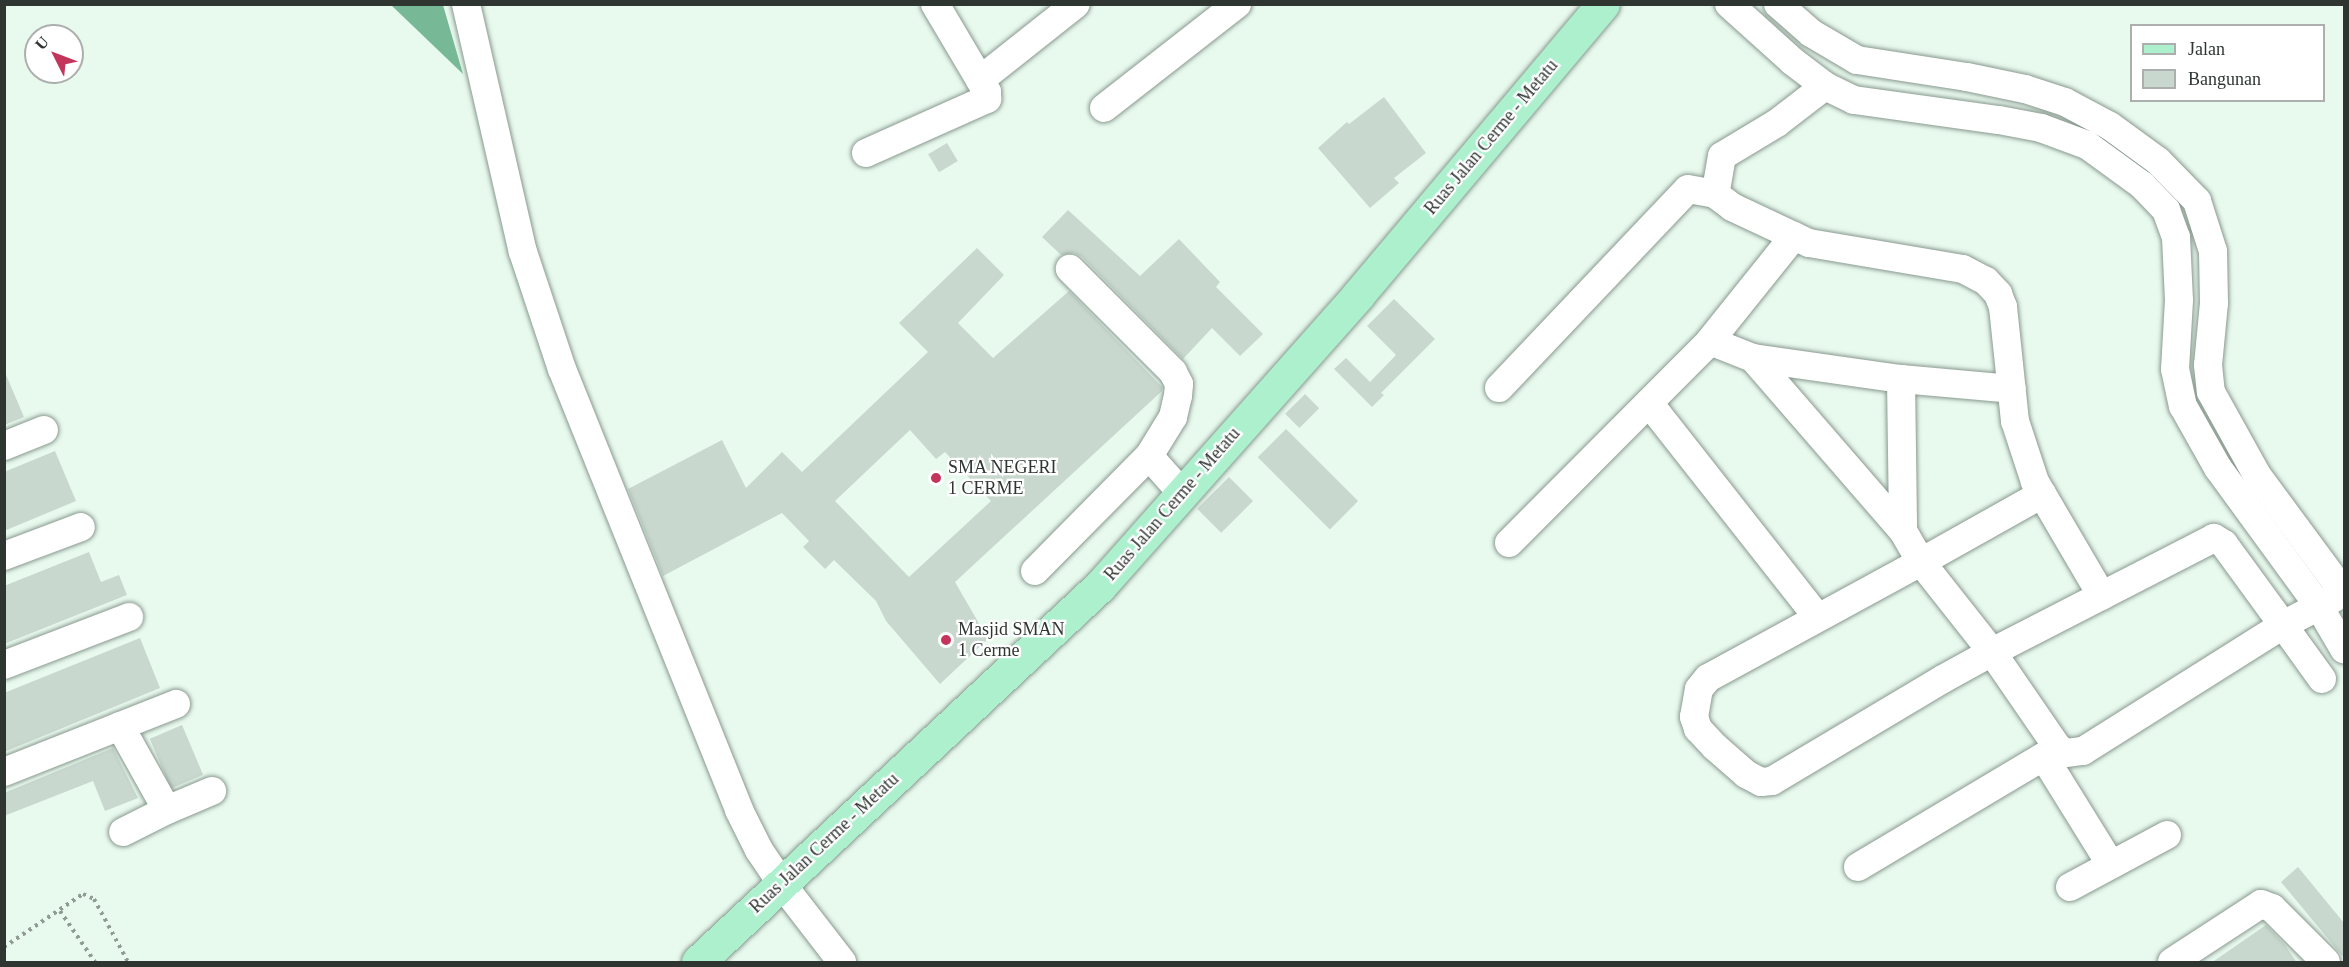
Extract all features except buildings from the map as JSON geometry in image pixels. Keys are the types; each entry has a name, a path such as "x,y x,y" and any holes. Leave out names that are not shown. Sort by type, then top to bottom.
{"main road":[{"name":"Ruas Jalan Cerme - Metatu","path":"698,963 1100,586 1365,285 1603,4"}],"street":[{"path":"466,4 523,252 562,369 739,810 759,850 781,883 842,963"},
{"path":"980,80 1076,4"},
{"path":"1104,108 1237,4"},
{"path":"1729,4 1792,61 1825,86 1854,99 1950,112 2041,128 2087,145 2142,185 2166,210 2176,237 2179,300 2175,369 2183,406 2218,468 2320,608 2344,649"},
{"path":"1778,4 1811,33 1857,60 2007,85 2065,102 2110,126 2158,161 2197,201 2213,251 2214,303 2208,365 2211,392 2258,475 2344,593 2320,608 2283,625 2083,751 2051,752 1858,867"},
{"path":"866,153 987,99 987,92 937,5"},
{"path":"1950,112 1958,76"},
{"path":"1999,120 2007,85"},
{"path":"1715,194 1722,156 1777,123 1825,86"},
{"path":"1499,388 1688,189 1715,194 1732,207 1809,243 1963,269 1986,281 1998,294 2003,307 2015,421 2035,482 2102,596"},
{"path":"2166,210 2197,201"},
{"path":"1509,543 1710,340 1794,236"},
{"path":"1035,571 1149,456 1173,417 1179,384 1173,372 1070,269"},
{"path":"1710,340 1753,358 1901,379 2012,389"},
{"path":"1753,358 1903,531 1921,562 1992,652 2051,752 2111,865"},
{"path":"1901,379 1903,531"},
{"path":"1648,403 1818,618"},
{"path":"4,446 44,430"},
{"path":"1149,456 1182,493"},
{"path":"2042,494 1708,678 1699,689 1694,717 1698,729 1746,774 1761,782 1772,781 1942,679 2214,538 2224,544 2322,679"},
{"path":"4,556 81,527"},
{"path":"4,665 129,617"},
{"path":"4,772 176,704"},
{"path":"120,726 167,810"},
{"path":"123,832 212,791"},
{"path":"2070,887 2167,835"},
{"path":"2172,963 2261,904 2272,908 2326,963"}],"path":[{"path":"4,947 83,894 90,895 128,963"},
{"path":"60,910 95,963"}],"shaded area":[{"path":"391,5 443,5 463,74"}],"place":[{"name":"SMA NEGERI 1 CERME","path":"936,478"},
{"name":"Masjid SMAN 1 Cerme","path":"946,640"}]}
